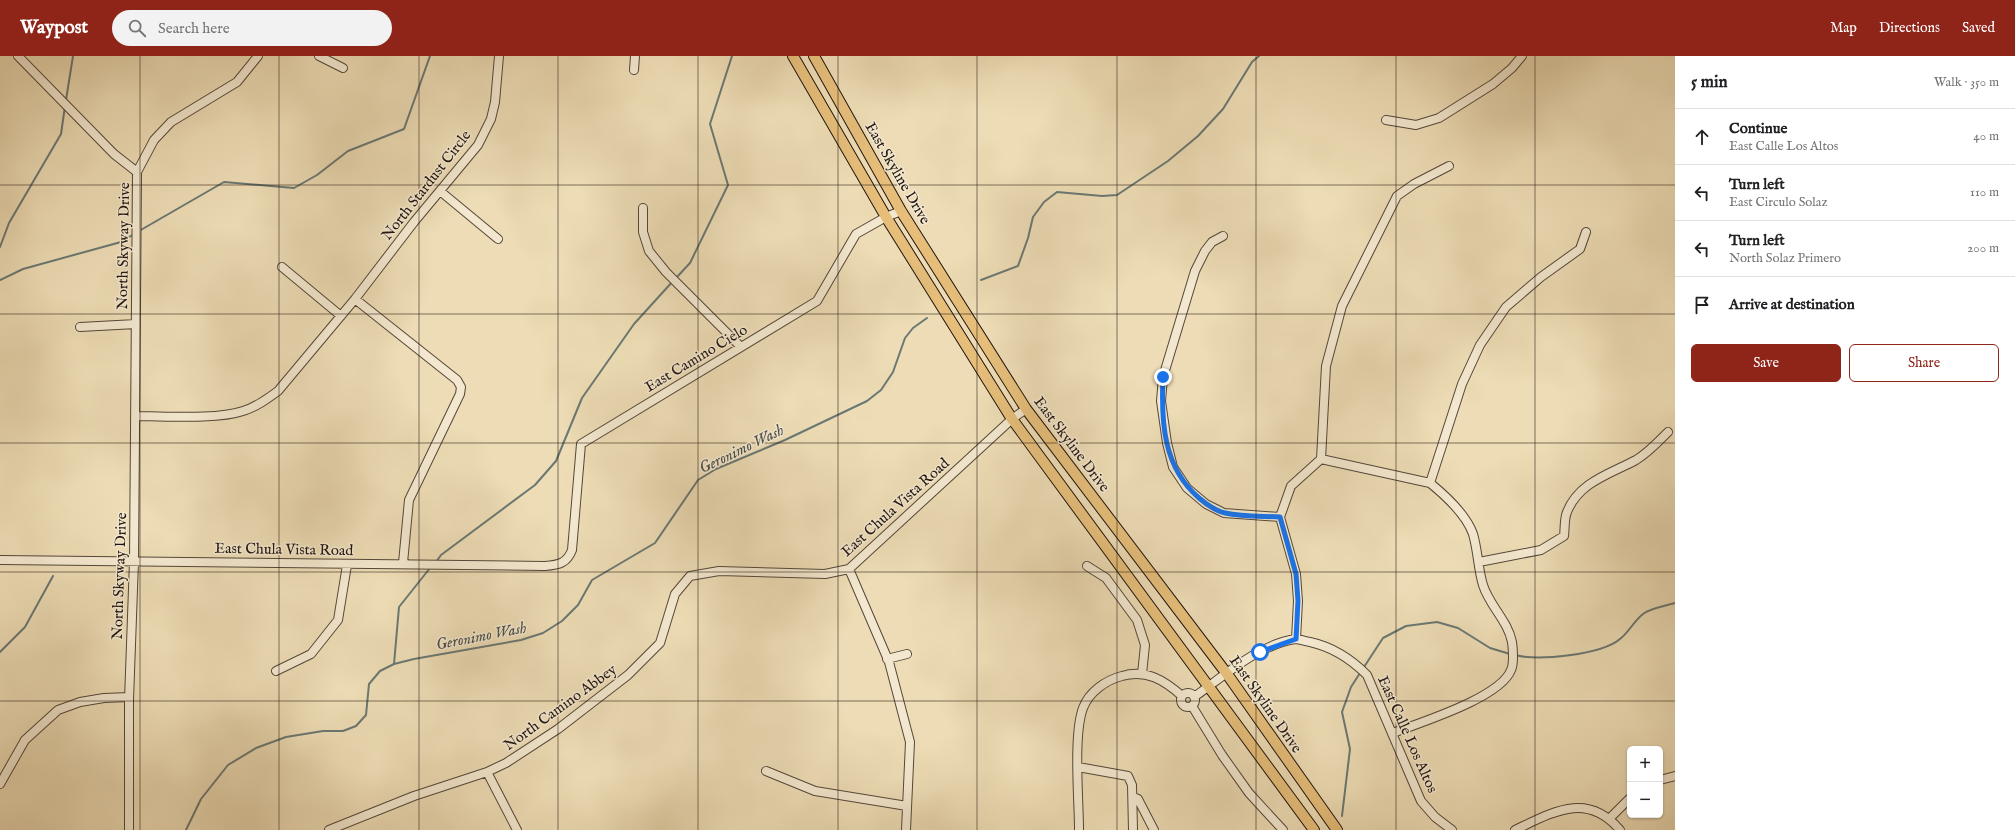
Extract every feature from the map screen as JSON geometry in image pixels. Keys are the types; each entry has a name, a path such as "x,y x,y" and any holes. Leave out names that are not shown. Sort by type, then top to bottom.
{"main road":[{"path":"793,56 886,217 1012,419 1314,830"},
{"name":"East Skyline Drive","path":"814,56 901,211 1026,410 1227,674 1337,830"}],"street":[{"path":"18,56 114,154 138,172"},
{"name":"North Skyway Drive","path":"129,830 129,697 134,560 138,172 154,140 171,122 237,82 258,56"},
{"path":"319,56 343,68"},
{"name":"North Stardust Circle","path":"136,416 224,416 244,411 262,403 278,391 340,316 356,299 440,191 478,145 491,119 495,102 500,56"},
{"path":"634,70 635,56"},
{"path":"1386,120 1416,125 1439,118 1493,84 1512,68 1522,56"},
{"path":"1194,697 1260,652 1296,639 1298,601 1296,574 1280,517 1291,486 1321,459 1326,366 1340,312 1356,274 1397,196 1414,184 1449,166"},
{"path":"440,191 498,239"},
{"path":"643,208 644,232 649,251 666,272 742,347"},
{"name":"East Camino Cielo","path":"567,560 572,550 581,444 817,301 856,234 886,217 901,211"},
{"path":"1430,483 1462,384 1480,345 1506,307 1541,277 1580,249 1586,232"},
{"path":"1223,236 1212,242 1205,251 1195,271 1163,377 1162,400 1167,443 1173,467 1187,488 1206,504 1224,513 1280,517"},
{"path":"282,267 340,316"},
{"path":"356,299 456,380 461,387 460,394 409,500 403,563"},
{"name":"North Skyway Drive","path":"80,327 136,324"},
{"name":"East Chula Vista Road","path":"690,576 720,571 825,574 849,569 1012,419 1026,410"},
{"path":"1479,562 1541,550 1564,536 1567,512 1582,489 1606,474 1637,459 1652,448 1668,432"},
{"path":"1321,459 1430,483 1442,493 1461,514 1472,533 1483,586 1507,628 1512,642 1512,669 1502,684 1478,699 1393,733"},
{"name":"East Chula Vista Road","path":"0,560 134,560 347,565 403,563 545,566 555,565 567,560"},
{"path":"276,671 311,654 338,620 347,565"},
{"path":"1087,566 1106,578 1137,620 1145,645 1142,674"},
{"path":"849,569 888,660 910,742 906,830"},
{"name":"North Camino Abbey","path":"329,830 414,796 487,772 506,763 558,729 628,675 660,643 675,594 690,576"},
{"name":"East Calle Los Altos","path":"1296,639 1324,645 1339,652 1357,665 1367,675 1393,733 1421,802 1435,817 1452,830"},
{"path":"888,660 907,654"},
{"path":"1079,830 1078,767 1080,720 1088,698 1099,687 1117,677 1131,673 1158,678 1182,696"},
{"path":"1182,696 1189,693 1194,697"},
{"path":"1182,696 1182,704 1187,707 1192,706"},
{"path":"0,784 25,740 58,710 80,702 104,698 129,697"},
{"path":"1192,706 1195,701 1194,697"},
{"path":"1192,706 1222,755 1249,793 1283,830"},
{"path":"1078,767 1128,776 1132,785 1133,830"},
{"path":"766,771 815,791 907,806"},
{"path":"487,772 517,830"},
{"path":"1663,779 1675,776"},
{"path":"1133,797 1138,799 1154,830"},
{"path":"1610,818 1627,801"},
{"path":"1515,830 1561,810 1581,807 1594,810 1610,818 1620,830"}],"waterway":[{"path":"66,100 73,56"},
{"path":"139,231 224,182 294,188 317,175 348,151 404,129 430,56"},
{"path":"676,278 690,263 728,185 710,124 732,56"},
{"name":"Geronimo Wash","path":"981,280 1018,266 1028,238 1033,217 1044,202 1057,192 1102,196 1117,195 1168,161 1198,136 1223,109 1252,62 1259,56"},
{"path":"0,247 9,223 61,134 65,106"},
{"path":"0,280 23,269 121,242 134,234"},
{"path":"436,562 441,555 535,485 556,461 582,398 634,324 673,281"},
{"name":"Geronimo Wash","path":"186,830 201,799 228,765 256,748 286,737 323,731 343,731 356,726 366,715 369,684 380,671 394,664 414,659 521,640 543,633 562,621 578,605 592,580 655,543 698,480 716,469 785,440 867,401 881,390 893,372 905,338 913,328 927,318"},
{"path":"394,664 399,607 430,568"},
{"path":"0,652 25,627 53,576"},
{"path":"1515,655 1525,657 1553,657 1584,653 1599,649 1611,645 1620,639 1646,612 1675,603"},
{"path":"1364,667 1383,638 1406,626 1437,622 1458,628 1490,648 1510,654"},
{"path":"1342,816 1350,749 1342,712 1351,687 1360,673"}],"route":[{"path":"1163,377 1162,400 1167,443 1173,467 1187,488 1206,504 1224,513 1280,517 1296,574 1298,601 1296,639 1260,652"}]}
